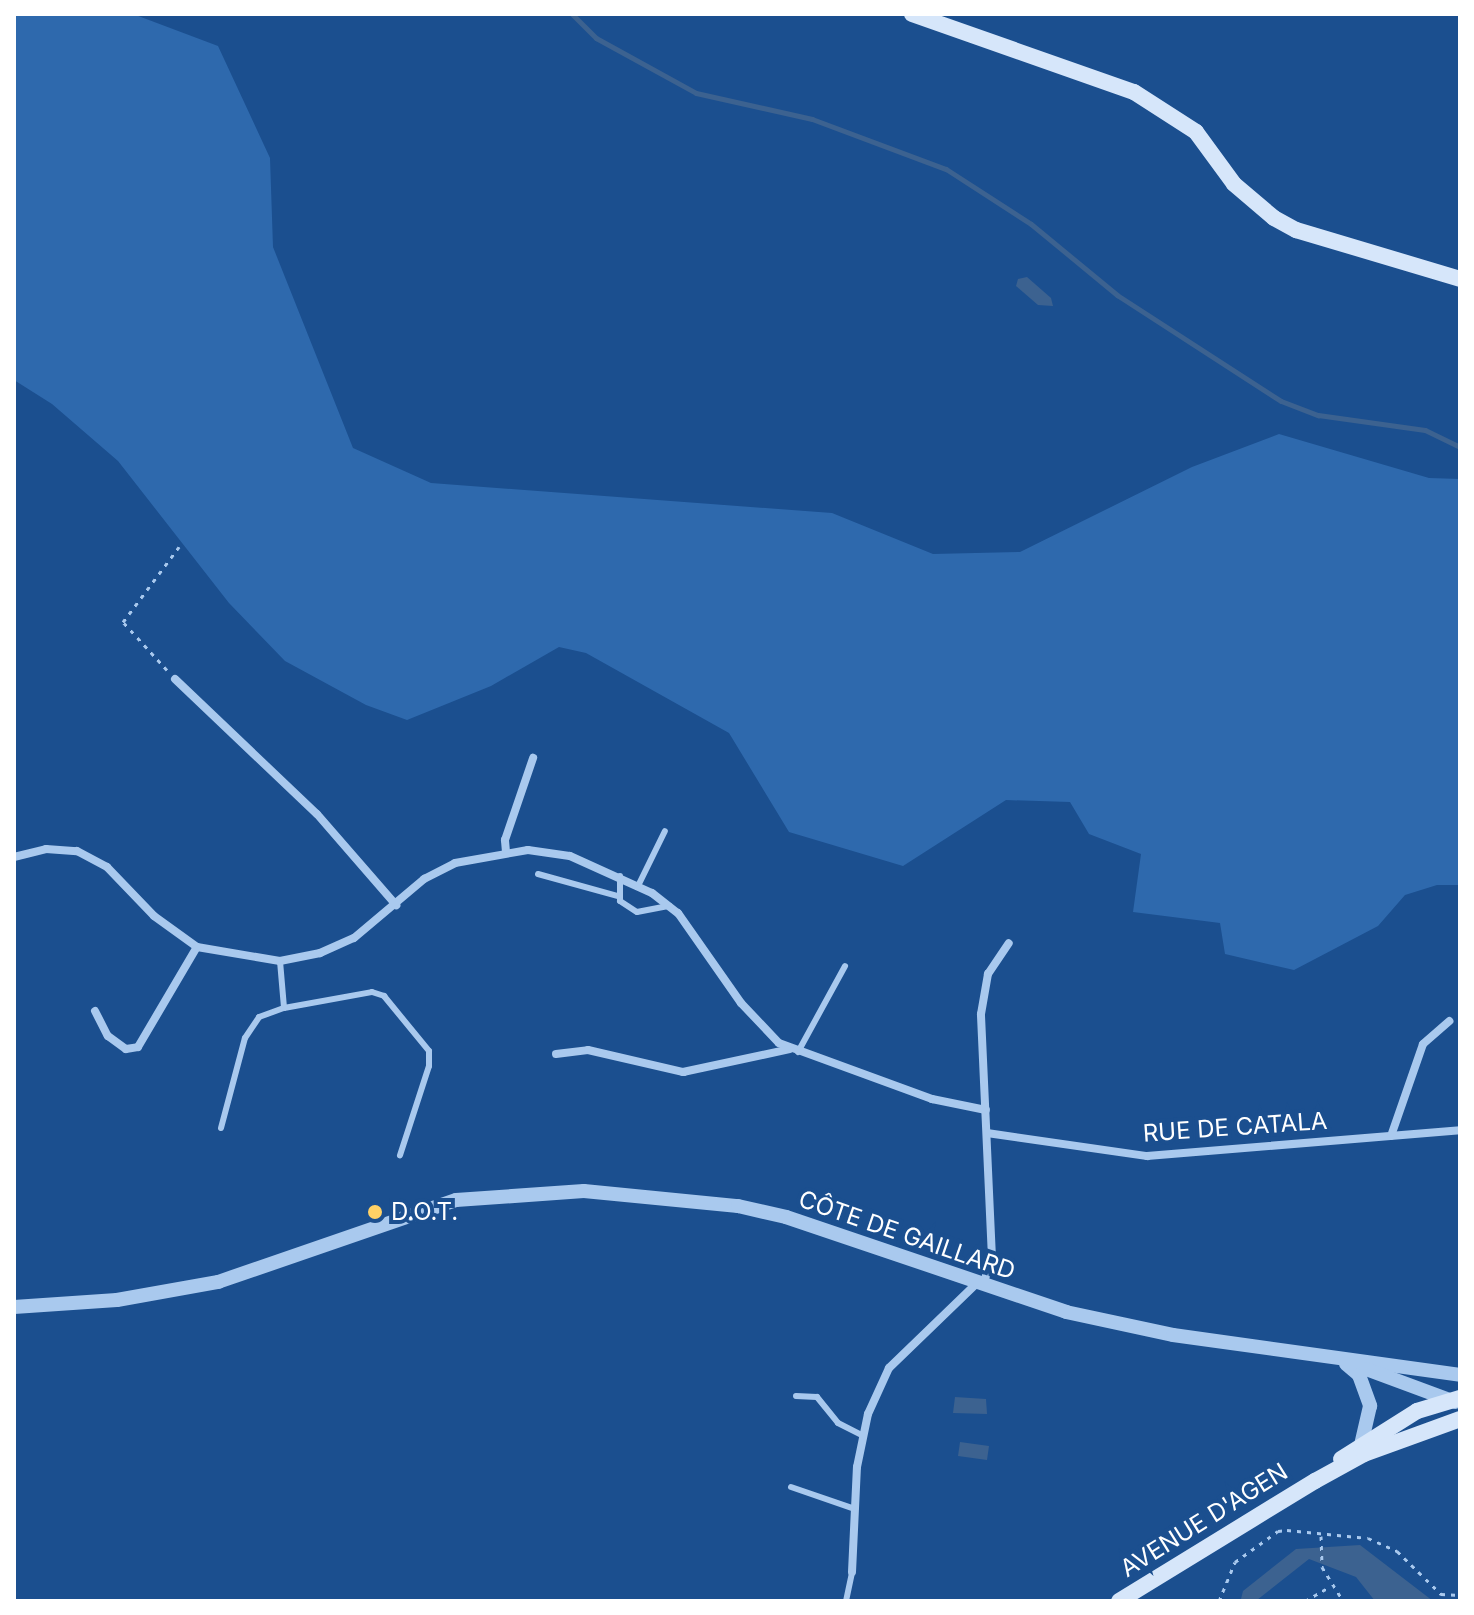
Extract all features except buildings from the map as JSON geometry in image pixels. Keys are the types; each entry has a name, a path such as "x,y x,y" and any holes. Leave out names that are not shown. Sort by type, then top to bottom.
{"main road":[{"path":"912,14 1134,92 1196,132 1234,184 1274,218 1460,279"},
{"path":"1315,1481 1362,1442 1448,1401"},
{"path":"1315,1481 1425,1430 1460,1419"},
{"name":"AVENUE D'AGEN","path":"1119,1601 1315,1481"}],"street":[{"path":"175,679 317,814 396,905"},
{"path":"506,852 505,840 533,758"},
{"path":"14,857 46,849 77,851 107,867 154,916 197,947 280,961 320,953 354,938 424,879 455,863 506,852 570,856 620,876 669,906 714,958 741,1003 794,1050 932,1099 986,1110"},
{"path":"852,1572 855,1509 864,1436 889,1368 980,1284 992,1258 981,1014 988,974 1009,943"},
{"path":"95,1011 108,1036 126,1049 138,1047 197,947"},
{"path":"1391,1136 1423,1044 1449,1021"},
{"path":"556,1054 588,1050 683,1072 794,1050"},
{"name":"RUE DE CATALA","path":"987,1133 1147,1156 1460,1130"},
{"name":"CÔTE DE GAILLARD","path":"14,1307 117,1300 218,1282 426,1207 547,1190 639,1194 786,1217 836,1230 980,1284 1066,1312 1157,1331 1343,1361 1460,1375"},
{"path":"1343,1361 1448,1401"},
{"path":"1343,1361 1359,1375 1370,1406 1362,1442"},
{"path":"1424,1371 1448,1401"},
{"path":"1425,1430 1448,1401"}],"lane":[{"path":"638,886 665,831"},
{"path":"538,874 618,896 637,912 669,906"},
{"path":"618,896 620,876"},
{"path":"280,961 284,1008"},
{"path":"794,1050 845,966"},
{"path":"221,1128 245,1038 259,1017 284,1008 372,992 384,996 429,1051 429,1066 400,1155"},
{"path":"796,1396 817,1397 838,1423 864,1436"},
{"path":"791,1487 855,1509"},
{"path":"846,1601 852,1572"}],"path":[{"path":"175,679 123,622 179,547"},
{"path":"1219,1601 1235,1562 1278,1531 1368,1538 1389,1546 1441,1594 1460,1595"},
{"path":"1321,1536 1322,1567 1329,1587 1343,1601"},
{"path":"1305,1601 1329,1587"}],"shaded area":[{"path":"14,14 133,14 218,46 270,158 273,247 353,448 431,483 832,513 933,554 1020,552 1192,467 1279,434 1429,478 1460,479 1460,885 1437,885 1405,895 1378,926 1294,970 1225,954 1220,923 1133,912 1141,854 1089,834 1070,802 1006,800 903,866 789,832 729,733 586,653 559,647 491,686 407,720 366,705 285,661 229,603 118,461 52,404 14,380"},
{"path":"1027,277 1051,298 1053,306 1038,305 1016,286 1018,279"},
{"path":"955,1397 986,1399 987,1414 953,1413"},
{"path":"960,1442 989,1446 987,1460 958,1456"},
{"path":"1360,1545 1433,1601 1375,1601 1356,1577 1309,1559 1257,1600 1241,1599 1243,1591 1296,1549"}],"waterway":[{"path":"572,14 596,38 696,93 812,119 946,169 1031,224 1117,295 1281,401 1318,415 1425,430 1460,447"}],"place":[{"name":"D.O.T.","path":"375,1212"}]}
